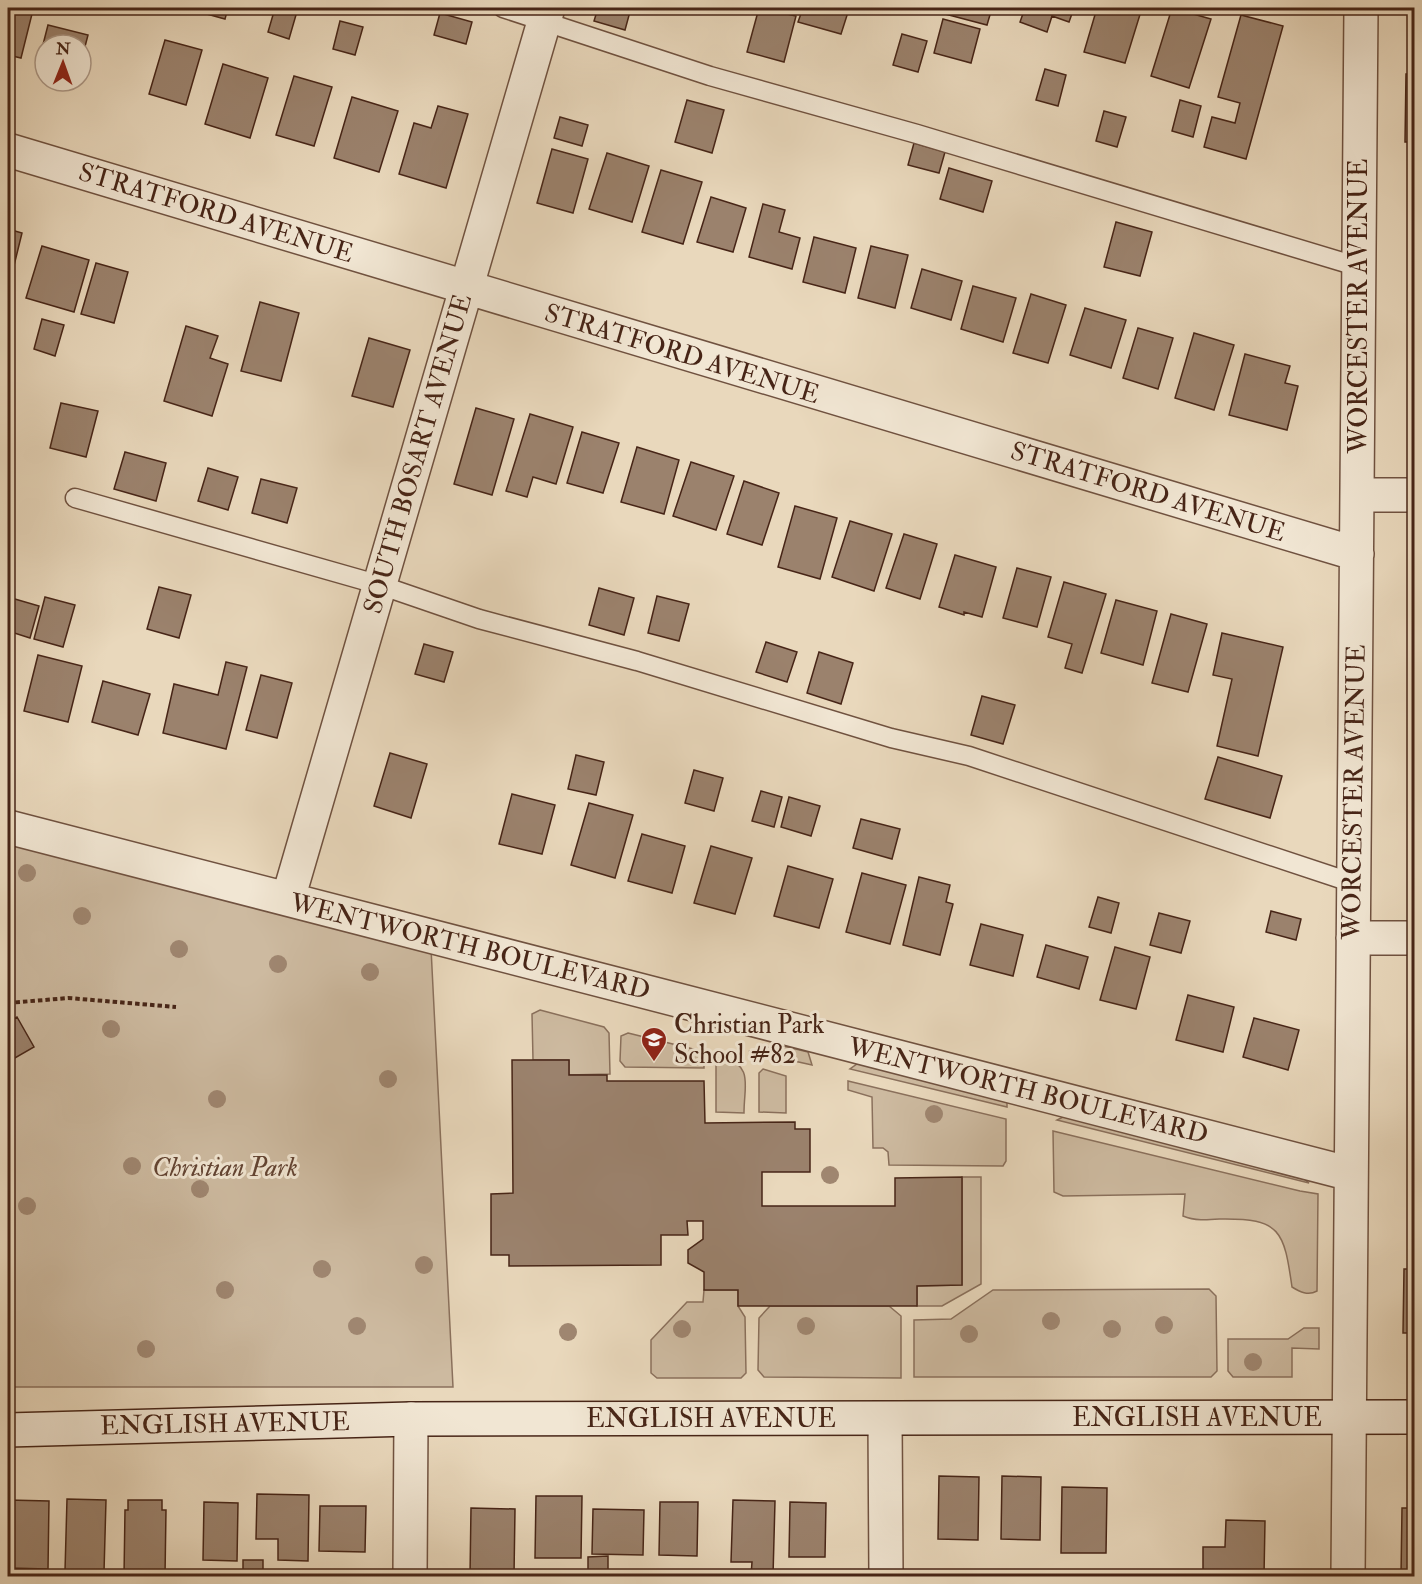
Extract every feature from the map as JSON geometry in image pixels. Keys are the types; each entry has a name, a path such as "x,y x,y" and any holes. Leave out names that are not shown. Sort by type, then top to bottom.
{"street":[{"name":"WORCESTER AVENUE","path":"1348,1576 1361,8"},
{"name":"SOUTH BOSART AVENUE","path":"288,900 546,15"},
{"name":"STRATFORD AVENUE","path":"8,150 1357,554"},
{"path":"1358,495 1414,495"},
{"name":"WENTWORTH BOULEVARD","path":"8,827 1351,1174"},
{"path":"1353,938 1414,938"},
{"name":"ENGLISH AVENUE","path":"8,1430 411,1419 1414,1418"},
{"path":"410,1576 411,1419"},
{"path":"885,1419 886,1576"}],"lane":[{"path":"504,8 546,15 710,76 994,156 1359,267"},
{"path":"75,498 380,585 479,619 637,661 891,738 969,756 1353,883"}],"path":[{"path":"8,1003 68,998 176,1007"}],"green space":[{"name":"Christian Park","path":"8,841 431,948 453,1387 8,1387"},
{"path":"540,1010 604,1027 609,1033 610,1074 569,1075 569,1060 533,1060 532,1014"},
{"path":"628,1033 697,1050 704,1059 704,1068 625,1067 620,1061 621,1036"},
{"path":"779,1045 808,1052 812,1065 749,1051"},
{"path":"722,1056 739,1065 743,1071 745,1078 744,1113 716,1112 716,1061"},
{"path":"868,1061 1007,1100 1007,1107 850,1069"},
{"path":"763,1069 786,1076 786,1113 759,1112 759,1073"},
{"path":"848,1081 1006,1119 1006,1161 1003,1166 889,1165 888,1152 883,1148 873,1148 872,1097 848,1090"},
{"path":"1067,1115 1294,1170 1309,1183 1057,1120"},
{"path":"1053,1131 1318,1194 1317,1291 1307,1293 1292,1287 1282,1241 1267,1225 1240,1219 1201,1220 1183,1216 1185,1194 1063,1196 1054,1192"},
{"path":"962,1177 981,1177 981,1284 942,1306 917,1306 917,1286 962,1285"},
{"path":"1209,1289 1216,1296 1217,1371 1211,1377 914,1377 914,1320 951,1319 993,1290"},
{"path":"704,1290 738,1290 738,1306 745,1317 746,1373 741,1378 657,1378 651,1373 651,1340 687,1302 703,1302"},
{"path":"770,1306 889,1306 901,1316 901,1378 764,1377 758,1370 759,1318"},
{"path":"1304,1328 1319,1328 1319,1349 1292,1348 1292,1377 1233,1377 1228,1371 1228,1339 1288,1339"}],"building":[{"path":"8,8 33,10 21,58 8,55"},
{"path":"205,8 228,8 225,19 203,13"},
{"path":"275,8 298,8 289,39 268,32"},
{"path":"598,8 631,8 625,30 594,21"},
{"path":"759,8 796,16 784,62 747,52"},
{"path":"803,8 849,9 841,34 798,22"},
{"path":"947,8 992,8 987,25 945,14"},
{"path":"1025,8 1074,8 1069,22 1052,16 1047,32 1020,22"},
{"path":"1097,8 1142,8 1125,63 1084,52"},
{"path":"1172,8 1211,19 1189,88 1151,76"},
{"path":"440,13 472,22 466,44 434,35"},
{"path":"1241,15 1283,26 1246,159 1204,147 1212,117 1235,123 1240,103 1218,97"},
{"path":"943,19 980,29 971,63 934,53"},
{"path":"340,21 363,27 355,55 333,49"},
{"path":"48,25 80,33 46,33"},
{"path":"902,34 927,41 918,72 893,65"},
{"path":"165,40 202,50 186,105 149,94"},
{"path":"223,64 268,78 250,138 205,124"},
{"path":"1045,69 1066,75 1058,106 1036,100"},
{"path":"1406,74 1414,74 1414,142 1405,142"},
{"path":"294,76 332,87 314,146 276,135"},
{"path":"352,97 398,111 379,172 334,158"},
{"path":"687,100 724,110 712,153 675,142"},
{"path":"1180,100 1201,106 1193,137 1172,131"},
{"path":"438,106 468,114 446,188 399,174 414,123 431,128"},
{"path":"1104,111 1126,117 1117,147 1096,141"},
{"path":"560,117 588,125 582,146 554,138"},
{"path":"914,143 945,152 939,173 908,165"},
{"path":"552,149 588,159 573,213 537,203"},
{"path":"607,153 649,166 632,222 589,209"},
{"path":"949,168 992,181 983,212 940,199"},
{"path":"661,170 702,182 683,244 642,232"},
{"path":"711,197 746,208 733,252 697,242"},
{"path":"763,204 785,210 779,232 800,238 792,269 749,257"},
{"path":"1116,222 1152,232 1140,276 1104,267"},
{"path":"8,229 22,233 8,290"},
{"path":"814,237 856,248 845,293 803,282"},
{"path":"42,246 89,260 74,312 26,298"},
{"path":"871,246 908,255 895,308 858,298"},
{"path":"96,263 128,272 114,323 81,314"},
{"path":"922,269 962,281 951,320 911,308"},
{"path":"973,286 1016,298 1003,342 961,329"},
{"path":"1031,294 1066,305 1048,363 1013,353"},
{"path":"260,302 299,313 281,381 241,371"},
{"path":"1085,308 1126,320 1111,368 1070,355"},
{"path":"42,319 64,325 55,356 34,349"},
{"path":"186,326 218,336 210,358 228,364 212,416 164,401"},
{"path":"1138,328 1173,338 1158,389 1123,378"},
{"path":"1194,333 1234,345 1214,410 1175,398"},
{"path":"369,338 410,350 393,407 352,396"},
{"path":"1245,354 1290,366 1285,383 1298,386 1287,430 1229,415"},
{"path":"61,403 98,411 86,457 50,448"},
{"path":"476,408 514,419 492,495 454,484"},
{"path":"530,414 573,427 556,484 533,477 527,497 506,491"},
{"path":"582,432 619,443 603,493 567,483"},
{"path":"637,447 679,460 664,514 621,502"},
{"path":"125,452 166,463 156,501 114,489"},
{"path":"691,462 734,476 716,530 673,516"},
{"path":"208,468 238,477 228,510 198,501"},
{"path":"261,479 297,488 287,523 252,513"},
{"path":"744,481 779,493 762,545 727,534"},
{"path":"795,506 837,518 820,579 778,567"},
{"path":"850,521 892,534 874,591 832,577"},
{"path":"904,534 937,544 920,599 886,588"},
{"path":"955,555 996,567 982,617 964,612 964,615 939,607"},
{"path":"1017,568 1051,577 1037,627 1003,618"},
{"path":"1064,582 1106,594 1082,673 1065,668 1072,644 1048,637"},
{"path":"159,587 191,595 179,638 147,629"},
{"path":"599,588 634,598 624,635 589,625"},
{"path":"657,596 689,604 679,641 648,633"},
{"path":"8,597 39,606 30,638 8,631"},
{"path":"45,597 75,605 63,647 34,639"},
{"path":"1116,600 1157,611 1143,665 1101,653"},
{"path":"1171,614 1207,624 1188,692 1152,683"},
{"path":"1222,633 1283,647 1258,756 1217,746 1232,679 1213,675"},
{"path":"8,641 14,643 8,667"},
{"path":"766,642 797,652 787,682 756,672"},
{"path":"424,644 453,652 444,682 415,674"},
{"path":"819,652 853,663 841,704 807,693"},
{"path":"38,655 82,666 68,722 24,711"},
{"path":"226,662 247,667 226,749 163,733 174,684 218,695"},
{"path":"261,675 292,683 277,738 246,730"},
{"path":"103,681 150,694 138,735 92,722"},
{"path":"982,696 1015,705 1003,744 971,735"},
{"path":"390,753 427,764 411,818 374,806"},
{"path":"576,755 604,762 596,795 568,789"},
{"path":"1218,757 1282,776 1270,818 1205,799"},
{"path":"694,770 723,778 714,811 685,803"},
{"path":"761,791 782,797 774,827 752,821"},
{"path":"512,794 555,805 542,854 499,844"},
{"path":"789,797 820,806 811,836 781,827"},
{"path":"589,803 633,815 615,878 571,865"},
{"path":"861,819 900,829 892,859 853,848"},
{"path":"642,834 685,846 672,893 628,881"},
{"path":"711,846 752,858 735,914 694,903"},
{"path":"788,866 833,879 819,928 774,916"},
{"path":"862,873 906,885 890,944 846,932"},
{"path":"919,877 950,885 946,902 953,904 940,955 903,945"},
{"path":"1098,897 1119,903 1111,933 1089,927"},
{"path":"1271,911 1301,919 1296,940 1266,932"},
{"path":"1159,913 1190,921 1181,953 1150,945"},
{"path":"981,924 1023,935 1013,976 970,965"},
{"path":"1046,945 1088,957 1079,989 1037,977"},
{"path":"1115,947 1150,957 1136,1009 1100,1000"},
{"path":"1188,995 1234,1007 1223,1052 1176,1040"},
{"path":"17,1017 34,1047 8,1062 8,1022"},
{"path":"1254,1018 1299,1030 1288,1070 1243,1057"},
{"path":"512,1060 569,1060 569,1075 607,1075 607,1081 704,1081 705,1123 795,1122 795,1129 810,1129 810,1172 762,1172 762,1206 895,1206 895,1178 962,1177 962,1285 917,1286 917,1306 738,1306 738,1290 704,1290 704,1272 688,1263 688,1250 703,1239 703,1221 687,1221 688,1235 661,1235 661,1265 509,1266 509,1255 491,1255 491,1194 513,1193"},
{"path":"1404,1269 1414,1269 1414,1333 1403,1333"},
{"path":"939,1476 979,1477 978,1540 938,1539"},
{"path":"1002,1476 1041,1477 1040,1540 1001,1539"},
{"path":"1062,1487 1107,1488 1106,1553 1061,1553"},
{"path":"257,1494 309,1495 308,1561 278,1560 278,1539 256,1539"},
{"path":"536,1496 582,1496 581,1558 535,1558"},
{"path":"67,1499 106,1500 104,1572 65,1571"},
{"path":"8,1500 49,1501 48,1569 8,1568"},
{"path":"128,1500 162,1500 162,1510 166,1510 165,1576 124,1576 125,1510 128,1510"},
{"path":"733,1500 775,1501 773,1576 751,1576 752,1562 731,1562"},
{"path":"204,1502 238,1503 237,1561 203,1560"},
{"path":"660,1502 698,1502 697,1556 659,1555"},
{"path":"790,1502 826,1503 825,1557 789,1557"},
{"path":"320,1506 366,1506 365,1552 319,1551"},
{"path":"471,1508 515,1509 514,1576 470,1576"},
{"path":"1402,1508 1414,1508 1414,1576 1401,1576"},
{"path":"593,1509 644,1510 643,1555 592,1554"},
{"path":"1226,1520 1265,1521 1264,1576 1203,1576 1203,1547 1225,1547"},
{"path":"608,1556 608,1576 588,1576 588,1557"},
{"path":"243,1560 263,1560 263,1576 243,1576"}],"place":[{"name":"Christian Park School #82","path":"654,1063"}]}
